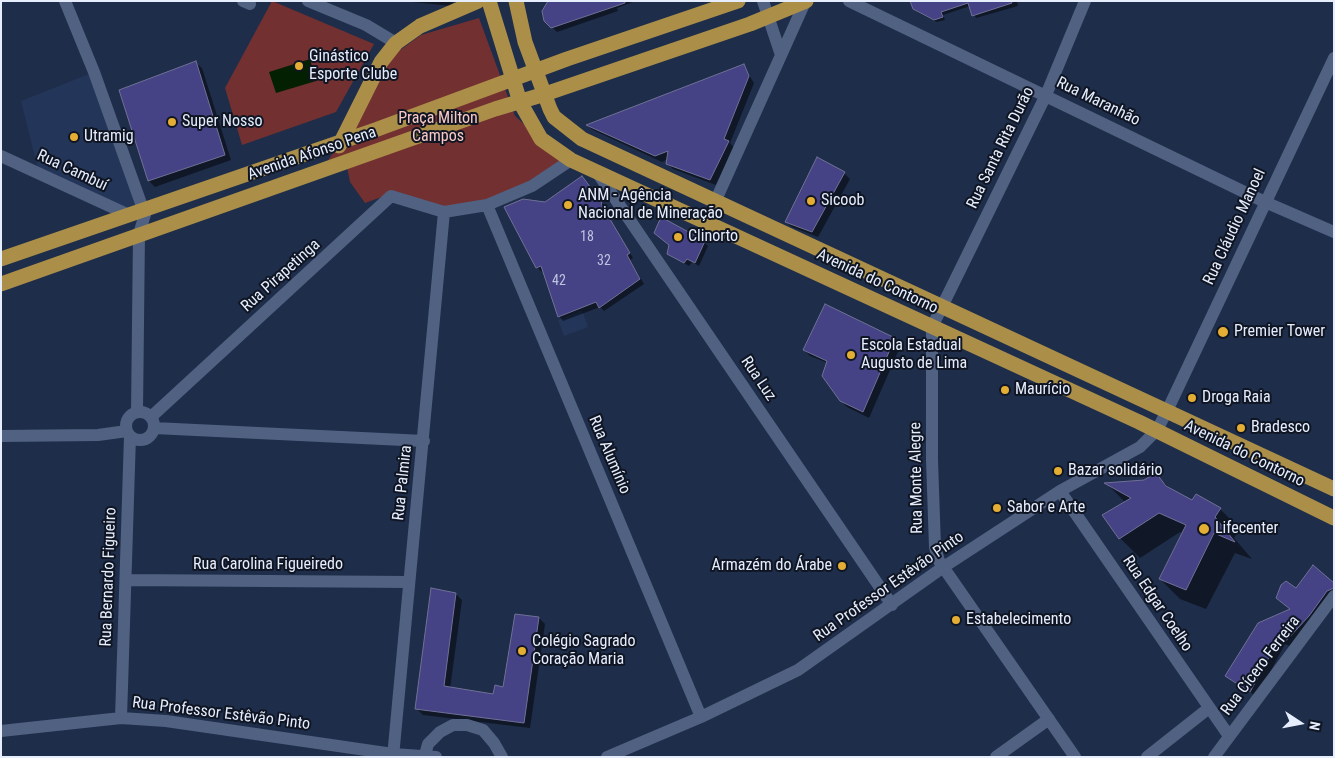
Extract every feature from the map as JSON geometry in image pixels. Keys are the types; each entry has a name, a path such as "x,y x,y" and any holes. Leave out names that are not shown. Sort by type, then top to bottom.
{"main road":[{"path":"313,172 343,141 381,62 396,42 420,26 478,1"},
{"name":"Avenida do Contorno","path":"489,1 520,102 542,138 571,160 1157,430 1334,518"},
{"path":"497,1 503,1"},
{"name":"Avenida Afonso Pena","path":"1,259 343,141 535,71 738,1"},
{"name":"Avenida Afonso Pena","path":"1,284 313,172 495,109 545,94 805,2"},
{"name":"Avenida do Contorno","path":"519,4 525,42 554,117 582,140 1334,489"}],"street":[{"path":"65,1 145,208 139,234 137,412"},
{"path":"308,1 366,25 396,42"},
{"path":"763,1 781,55"},
{"name":"Rua Maranhão","path":"849,1 1046,94 1265,202 1334,232"},
{"name":"Rua Santa Rita Durão","path":"943,308 1046,94 1086,1"},
{"path":"716,202 805,2"},
{"name":"Rua Cláudio Manoel","path":"1167,411 1334,58"},
{"name":"Rua Cambuí","path":"1,156 129,215"},
{"path":"444,212 487,204 532,186 571,160"},
{"name":"Rua Luz","path":"597,172 892,605"},
{"name":"Rua Pirapetinga","path":"152,423 391,196 444,212"},
{"name":"Rua Alumínio","path":"487,204 701,717"},
{"name":"Rua Palmira","path":"393,755 424,441 444,212"},
{"path":"932,327 943,308"},
{"name":"Rua Monte Alegre","path":"932,327 932,460 935,547 942,568 1075,757"},
{"name":"Rua Professor Estêvão Pinto","path":"607,757 701,717 798,670 942,568 1060,490 1140,446 1157,430 1167,411"},
{"path":"1,436 128,434 143,440 149,437 152,423 145,413 137,412 127,419 128,434"},
{"path":"152,423 424,441"},
{"name":"Rua Bernardo Figueiro","path":"121,718 126,580 128,434"},
{"name":"Rua Edgar Coelho","path":"1060,490 1229,736"},
{"name":"Rua Carolina Figueiredo","path":"126,580 409,582"},
{"name":"Rua Cícero Ferreira","path":"1214,757 1334,596"},
{"path":"1147,757 1209,708"},
{"name":"Rua Professor Estêvão Pinto","path":"1,731 121,718 166,721 393,755 430,756"},
{"path":"996,757 1049,719"},
{"path":"430,756 428,744 440,732 453,725 467,724 483,730 494,743 502,757"}],"shaded area":[{"path":"310,59 316,81 276,93 269,72"},
{"name":"Utramig","path":"94,72 143,209 129,215 39,173 21,101"},
{"path":"582,310 588,327 564,336 558,320"}],"green space":[{"name":"Ginástico Esporte Clube","path":"272,1 374,44 336,112 242,145 225,88"},
{"name":"Praça Milton Campos","path":"479,18 515,116 564,160 532,185 488,203 445,211 390,194 365,203 350,182 347,167 316,178 363,109 383,66 400,50 421,35"}],"building":[{"path":"548,1 625,1 625,3 551,28 544,21 542,11"},
{"path":"910,1 1011,1 1012,3 972,16 968,3 941,12 943,17 934,20 913,9"},
{"name":"Super Nosso","path":"196,61 225,155 148,181 119,90"},
{"path":"744,64 749,76 724,139 729,141 710,180 666,164 668,151 655,156 586,125"},
{"path":"817,157 845,172 812,232 785,222"},
{"path":"582,176 602,203 630,253 627,255 640,279 599,308 596,302 558,317 541,266 536,268 504,207 523,199 545,202"},
{"name":"Clinorto","path":"661,217 705,241 695,263 687,259 684,263 667,254 669,245 654,233"},
{"name":"Escola Estadual Augusto de Lima","path":"825,304 895,338 863,412 840,401 822,376 827,361 803,350"},
{"name":"Lifecenter","path":"1156,473 1166,486 1192,500 1196,494 1221,508 1215,517 1235,542 1214,533 1186,590 1159,579 1186,525 1159,513 1119,539 1102,515 1131,498 1104,483 1144,480"},
{"path":"1313,565 1334,583 1334,588 1327,591 1309,616 1285,642 1279,639 1250,692 1225,676 1258,623 1290,609 1276,598 1281,585 1286,581 1296,588"},
{"name":"Colégio Sagrado Coração Maria","path":"431,588 456,593 444,686 493,694 495,685 503,687 515,614 539,617 524,723 415,709"}],"place":[{"name":"Ginástico Esporte Clube","path":"299,66"},
{"name":"Super Nosso","path":"172,122"},
{"name":"Utramig","path":"74,137"},
{"name":"Sicoob","path":"811,201"},
{"name":"ANM - Agência Nacional de Mineração","path":"568,205"},
{"name":"Clinorto","path":"678,237"},
{"name":"Premier Tower","path":"1223,332"},
{"name":"Escola Estadual Augusto de Lima","path":"851,355"},
{"name":"Maurício","path":"1005,390"},
{"name":"Droga Raia","path":"1192,398"},
{"name":"Bradesco","path":"1241,428"},
{"name":"Bazar solidário","path":"1058,471"},
{"name":"Sabor e Arte","path":"997,508"},
{"name":"Lifecenter","path":"1204,529"},
{"name":"Armazém do Árabe","path":"842,566"},
{"name":"Estabelecimento","path":"956,620"},
{"name":"Colégio Sagrado Coração Maria","path":"522,651"}]}
